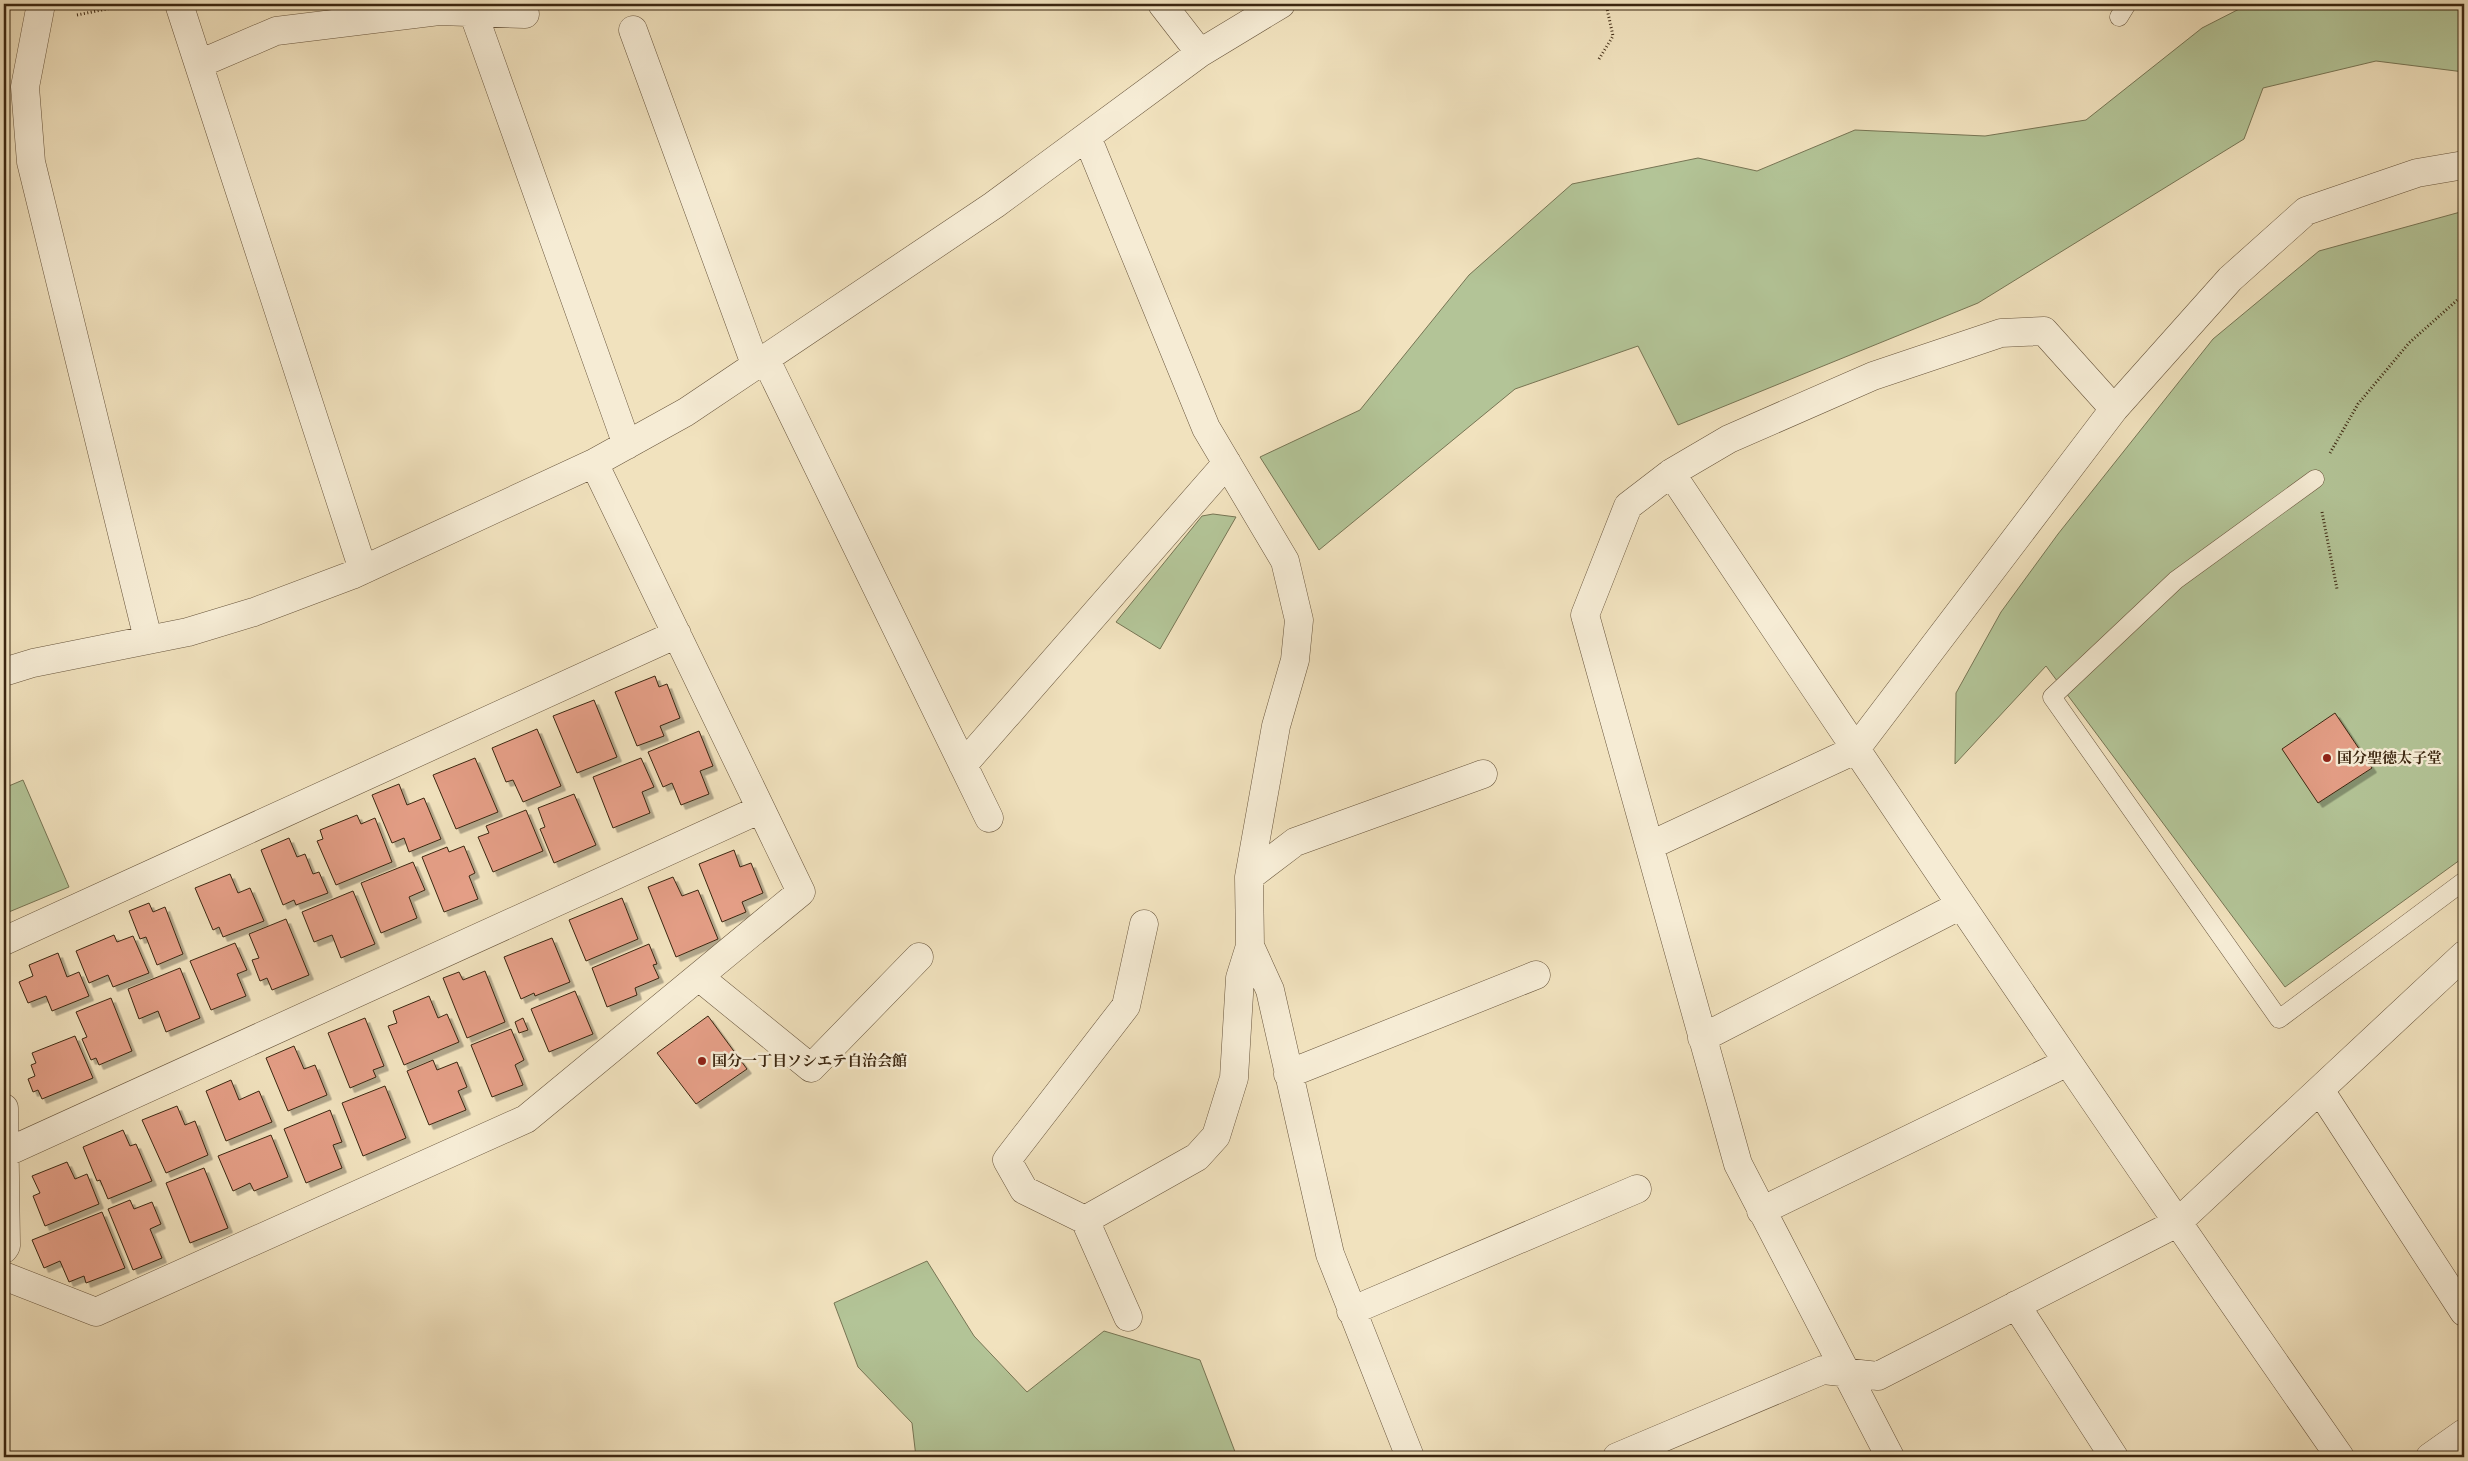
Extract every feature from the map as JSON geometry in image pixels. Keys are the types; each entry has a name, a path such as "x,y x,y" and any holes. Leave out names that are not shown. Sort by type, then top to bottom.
{"street":[{"path":"41,4 14,90 148,639"},
{"path":"179,4 363,570"},
{"path":"1162,4 1200,52"},
{"path":"4,672 33,663 188,632 254,612 363,570 594,462 686,412 994,205 1200,52 1281,4"},
{"path":"199,64 276,31 438,7 473,12 525,14"},
{"path":"473,12 626,445"},
{"path":"633,30 760,361 989,818"},
{"path":"1085,1220 1197,1157 1216,1136 1234,1078 1240,978 1250,946 1249,877 1276,726 1295,660 1299,620 1285,562 1206,428 1087,137"},
{"path":"1651,845 1856,750 2114,409 2230,278 2306,211 2417,173 2464,165"},
{"path":"1890,1457 1844,1372 1738,1164 1702,1038 1651,845 1585,615 1628,506 1671,473 1729,439 1873,376 2001,333 2044,331 2114,409"},
{"path":"4,1276 96,1312 526,1119 801,892 594,462"},
{"path":"963,765 1226,463"},
{"path":"1671,473 1856,750 2177,1223 2340,1457"},
{"path":"4,941 677,634"},
{"path":"1249,877 1295,842 1482,774"},
{"path":"4,1153 761,809"},
{"path":"1702,1038 1961,905"},
{"path":"1128,1317 1085,1220 1024,1190 1007,1160 1126,1006 1144,924"},
{"path":"1250,946 1270,990 1330,1254 1351,1312 1410,1457"},
{"path":"1617,1457 1823,1370 1878,1376 2177,1223 2464,954"},
{"path":"699,977 811,1068 919,956"},
{"path":"1288,1074 1536,975"},
{"path":"1761,1211 2068,1062"},
{"path":"2320,1090 2464,1312"},
{"path":"4,1108 6,1246 4,1249"},
{"path":"1351,1312 1637,1189"},
{"path":"2016,1305 2114,1457"},
{"path":"2430,1457 2464,1433"}],"lane":[{"path":"2315,479 2176,580 2052,697 2279,1019 2464,881"}],"path":[{"path":"71,12 79,16 131,4"},
{"path":"1599,59 1613,36 1606,4"},
{"path":"2336,589 2315,479 2358,404 2409,343 2464,294"}],"green space":[{"path":"2249,4 2464,4 2464,72 2376,61 2263,88 2244,139 1978,303 1678,425 1638,346 1515,389 1319,550 1260,457 1360,410 1469,275 1572,184 1698,158 1757,171 1855,130 1985,136 2086,120 2202,28"},
{"path":"2464,211 2464,857 2285,987 2046,666 1955,764 1956,693 2001,612 2058,534 2213,339 2319,251"},
{"path":"1213,514 1236,517 1160,649 1116,622 1202,516"},
{"path":"23,780 69,887 4,914 4,788"},
{"path":"927,1261 974,1336 1027,1392 1104,1331 1200,1360 1237,1457 916,1457 912,1423 858,1367 834,1303"}],"building":[{"path":"655,676 659,687 667,684 680,718 660,726 664,736 637,746 615,692"},
{"path":"594,700 617,757 577,773 553,716"},
{"name":"国分聖徳太子堂","path":"2335,713 2372,768 2318,803 2282,749"},
{"path":"537,729 561,786 523,802 513,780 506,782 492,748"},
{"path":"699,731 713,766 700,771 709,794 681,805 672,783 663,787 648,752"},
{"path":"475,758 498,812 456,829 433,775"},
{"path":"641,758 654,787 642,792 650,813 613,828 593,777"},
{"path":"399,784 407,805 424,798 441,839 409,852 404,838 392,843 372,795"},
{"path":"574,794 596,845 554,863 540,829 545,827 538,808"},
{"path":"526,810 543,851 493,872 478,837 489,833 486,826"},
{"path":"357,815 361,824 375,818 392,862 336,885 317,841 323,839 320,830"},
{"path":"289,838 297,857 305,854 313,874 319,872 328,893 296,905 294,900 283,905 261,850"},
{"path":"464,846 475,873 469,876 478,899 444,912 422,857 447,847 449,852"},
{"path":"734,850 740,867 751,863 763,893 742,902 746,912 722,922 699,864"},
{"path":"413,862 425,890 409,897 417,918 381,933 361,883"},
{"path":"230,874 238,893 250,888 264,921 223,937 219,927 213,930 195,888"},
{"path":"673,877 682,896 698,890 718,939 676,957 648,887"},
{"path":"353,891 375,944 341,958 332,935 314,942 302,912"},
{"path":"622,898 638,939 586,961 569,920"},
{"path":"149,903 153,912 165,907 183,954 157,965 146,937 140,939 129,911"},
{"path":"286,919 309,975 272,990 267,978 260,981 252,960 259,958 249,934"},
{"path":"114,935 117,942 133,936 149,973 113,987 108,975 89,983 76,951"},
{"path":"552,938 570,982 535,996 534,993 521,999 504,957"},
{"path":"235,943 247,970 237,974 246,996 211,1010 190,961"},
{"path":"649,944 657,964 653,965 659,978 635,988 637,995 607,1007 592,968"},
{"path":"58,953 67,977 79,972 89,996 52,1011 46,996 28,1003 19,982 33,976 29,965"},
{"path":"180,968 200,1018 166,1032 158,1011 139,1019 128,989"},
{"path":"485,971 505,1022 467,1038 443,978 459,972 463,980"},
{"path":"575,991 593,1034 549,1052 531,1009"},
{"path":"429,996 438,1018 447,1014 459,1042 404,1065 388,1026 397,1023 393,1011"},
{"path":"111,998 132,1051 99,1065 96,1058 91,1060 82,1039 87,1037 76,1012"},
{"name":"国分一丁目ソシエテ自治会館","path":"708,1016 747,1069 696,1104 657,1053"},
{"path":"365,1018 384,1066 373,1070 376,1077 350,1088 328,1033"},
{"path":"523,1018 528,1030 519,1033 515,1022"},
{"path":"511,1029 524,1060 515,1065 523,1085 492,1097 471,1045"},
{"path":"75,1036 93,1078 42,1099 38,1090 33,1092 28,1079 35,1076 31,1065 36,1063 32,1053"},
{"path":"294,1046 304,1069 315,1065 327,1095 288,1111 266,1058"},
{"path":"433,1060 437,1070 457,1062 467,1087 458,1091 466,1110 429,1125 407,1071"},
{"path":"231,1080 239,1100 259,1091 272,1122 226,1141 206,1091"},
{"path":"385,1086 406,1138 363,1156 342,1103"},
{"path":"177,1106 185,1125 195,1121 208,1155 166,1173 142,1120"},
{"path":"330,1110 342,1142 333,1145 342,1168 306,1183 284,1129"},
{"path":"123,1130 130,1146 136,1144 152,1181 108,1199 100,1180 97,1181 83,1147"},
{"path":"271,1135 288,1177 254,1191 250,1183 233,1191 218,1156"},
{"path":"67,1162 75,1179 87,1174 99,1204 45,1226 33,1196 40,1193 32,1176"},
{"path":"204,1168 228,1228 190,1243 166,1183"},
{"path":"130,1200 134,1209 152,1202 161,1224 150,1229 162,1258 133,1270 108,1209"},
{"path":"102,1212 125,1268 86,1283 84,1276 69,1282 60,1261 44,1268 32,1240"}],"place":[{"name":"国分聖徳太子堂","path":"2327,758"},
{"name":"国分一丁目ソシエテ自治会館","path":"702,1061"}]}
